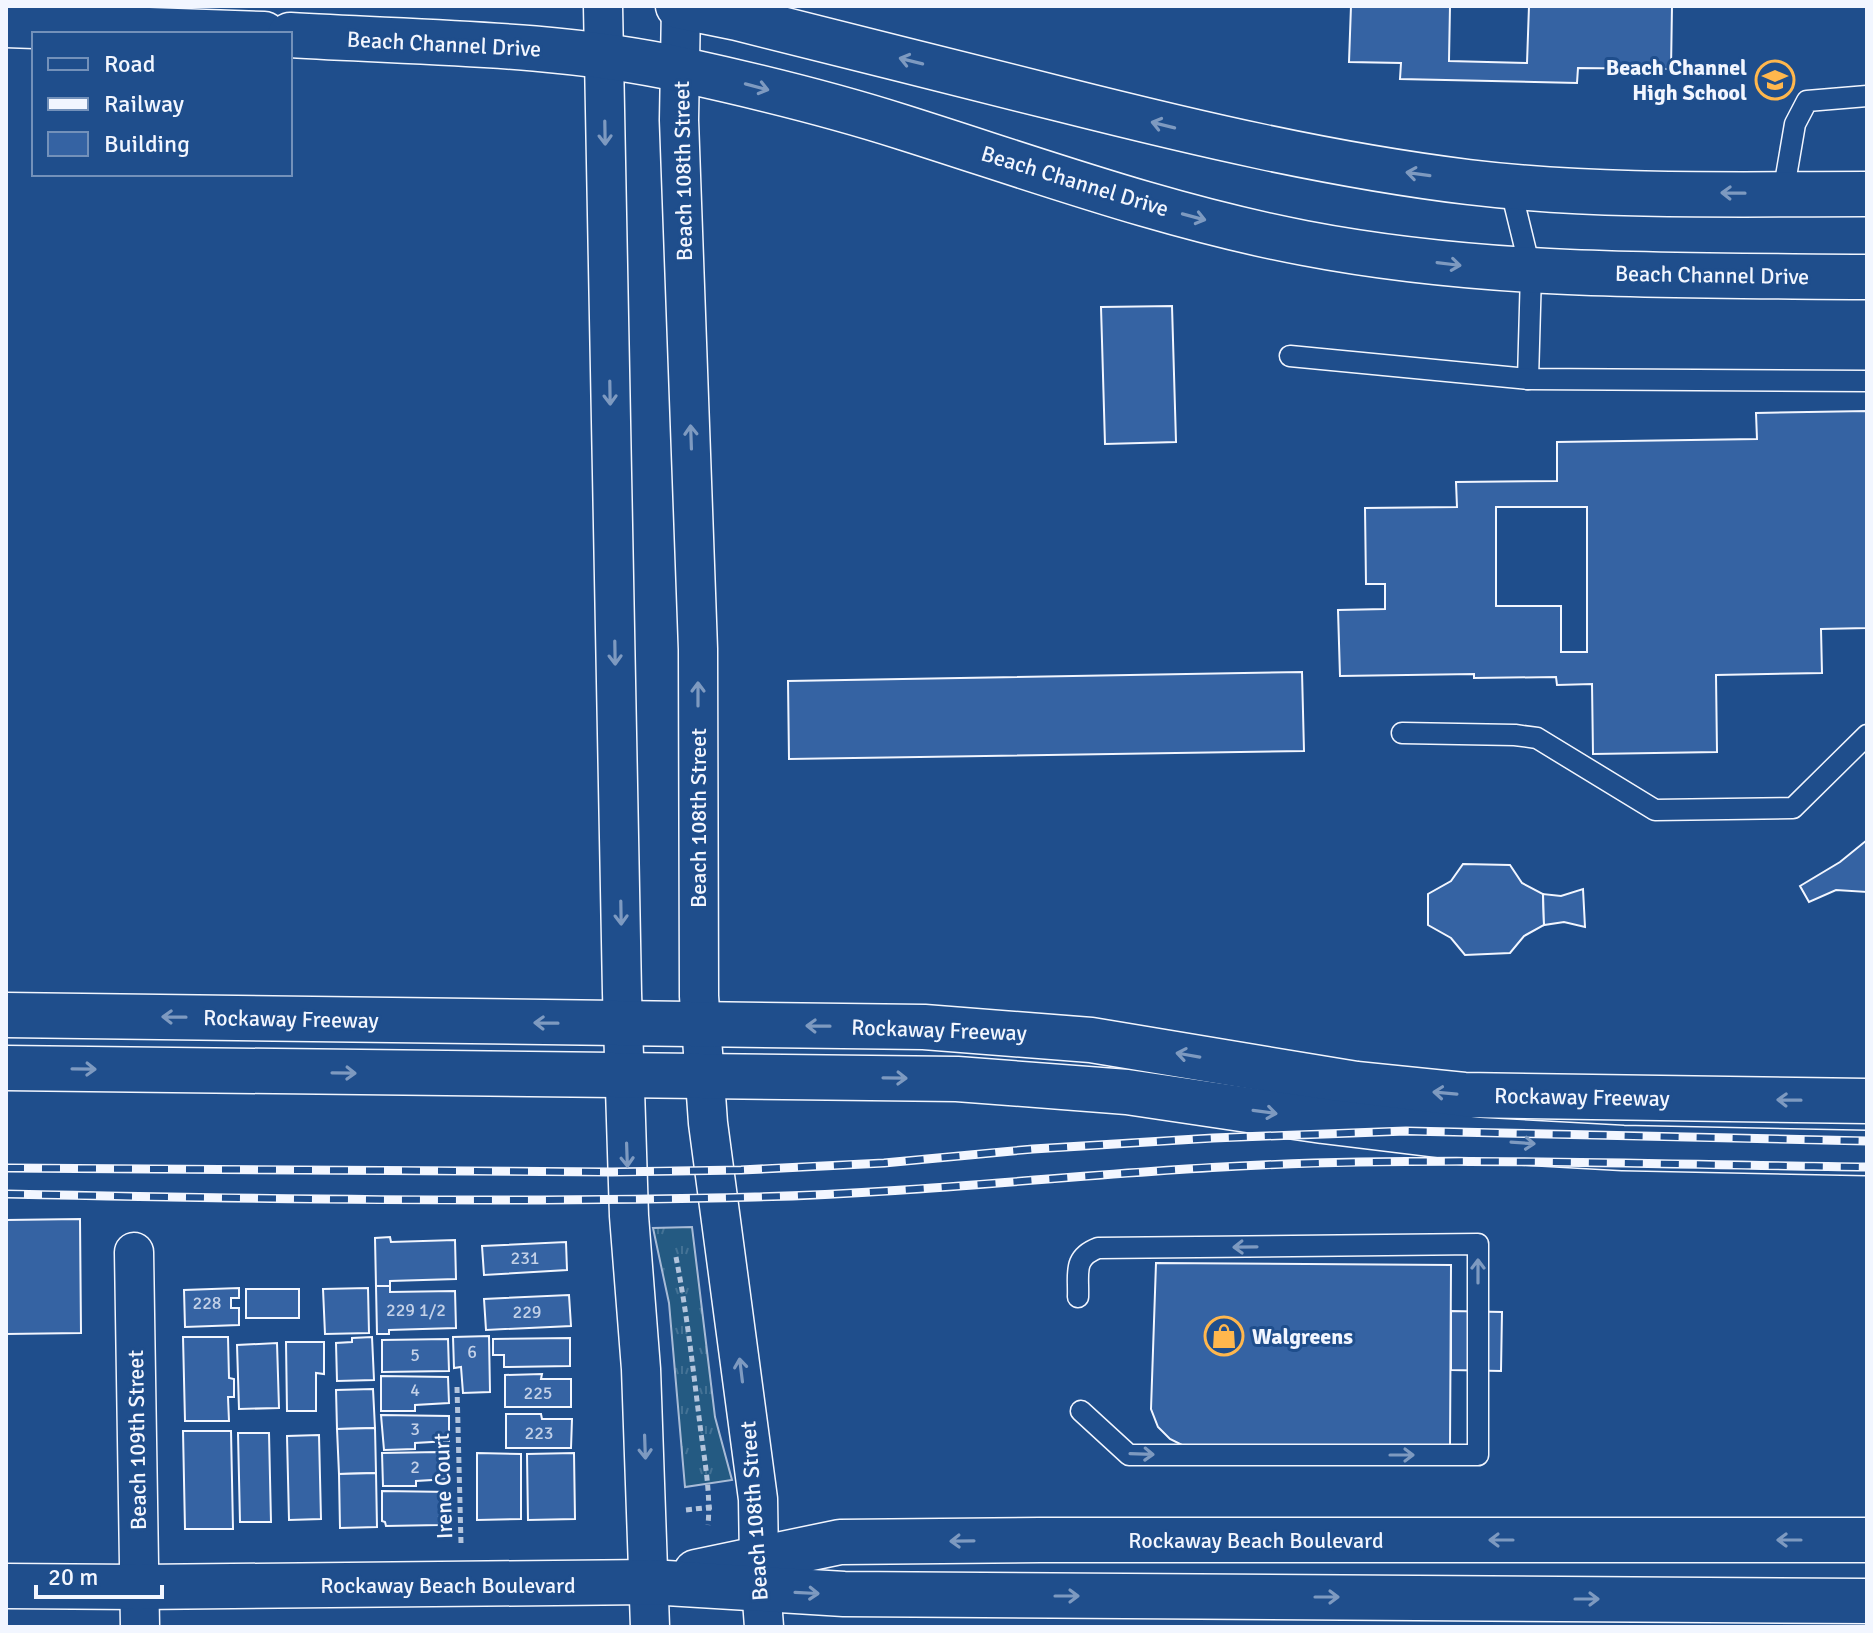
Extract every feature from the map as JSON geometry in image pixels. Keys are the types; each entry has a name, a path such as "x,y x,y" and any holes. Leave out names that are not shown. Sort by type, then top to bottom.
{"street":[{"path":"603,6 629,1216 641,1369 650,1627"},
{"path":"680,6 1244,144 1395,171 1510,186 1620,192 1867,194"},
{"name":"Beach 108th Street","path":"680,6 679,120 698,649 701,1024 708,1123 758,1499 761,1592"},
{"path":"6,25 207,32"},
{"name":"Beach Channel Drive","path":"292,35 557,50 681,69 859,114 1093,189 1235,228 1380,255 1531,272 1867,277"},
{"name":"Rockaway Freeway","path":"6,1015 924,1027 1037,1034 1138,1047 1356,1084 1464,1095 1867,1101"},
{"name":"Rockaway Freeway","path":"6,1068 1011,1082 1127,1092 1479,1140 1623,1148 1867,1153"},
{"name":"Beach 109th Street","path":"134,1252 140,1607"},
{"name":"Rockaway Beach Boulevard","path":"761,1592 840,1542 1867,1540"},
{"name":"Rockaway Beach Boulevard","path":"650,1582 703,1570 761,1592"},
{"name":"Rockaway Beach Boulevard","path":"6,1586 140,1607 462,1584 650,1582 761,1592 860,1595 1867,1601"}],"lane":[{"path":"1783,194 1795,124 1807,101 1867,96"},
{"path":"1510,186 1531,272 1528,379"},
{"path":"1290,356 1528,379 1867,381"},
{"path":"1402,733 1537,738 1655,810 1793,808 1867,735"},
{"path":"1078,1297 1078,1264 1085,1253 1098,1248 1478,1244 1478,1455 1129,1455 1081,1411"}],"path":[{"name":"Beach 108th Street","path":"675,1251 686,1306 709,1507 703,1570"},
{"name":"Irene Court","path":"457,1387 462,1584"},
{"path":"685,1510 722,1505"}],"green space":[{"path":"692,1227 715,1417 732,1480 685,1487 669,1303 653,1228"}],"building":[{"path":"1351,6 1450,6 1449,61 1527,63 1529,6 1672,6 1671,69 1578,68 1577,83 1400,79 1401,63 1349,62"},
{"path":"1172,306 1176,442 1105,444 1101,307"},
{"path":"1867,411 1867,628 1821,629 1822,673 1716,675 1717,752 1593,754 1592,684 1557,685 1556,677 1474,678 1474,674 1340,676 1338,610 1385,609 1385,584 1366,584 1365,508 1457,507 1456,482 1557,481 1557,442 1757,439 1756,413","holes":["1496,507 1587,507 1587,652 1561,652 1561,606 1496,606"]},
{"path":"1302,672 1304,751 789,759 788,681"},
{"path":"1867,840 1867,892 1836,890 1809,902 1800,886 1840,862"},
{"path":"1463,864 1510,865 1522,883 1543,894 1544,925 1524,936 1510,953 1465,955 1451,938 1428,925 1428,894 1451,881"},
{"path":"1583,889 1585,927 1564,922 1544,925 1543,894 1561,896"},
{"path":"80,1219 81,1333 6,1334 6,1220"},
{"path":"390,1237 391,1242 455,1240 456,1279 390,1281 390,1286 376,1286 375,1238"},
{"path":"566,1242 567,1270 484,1275 482,1246"},
{"path":"1156,1263 1451,1265 1450,1448 1184,1446 1170,1439 1158,1427 1151,1409"},
{"path":"376,1286 390,1286 390,1292 455,1291 456,1328 389,1330 389,1334 377,1334"},
{"path":"239,1288 239,1298 231,1298 231,1308 239,1308 239,1325 185,1327 184,1290"},
{"path":"368,1288 369,1333 325,1334 323,1289"},
{"path":"246,1289 299,1289 299,1318 246,1318"},
{"path":"569,1295 571,1326 486,1330 484,1299"},
{"path":"1451,1311 1502,1312 1501,1371 1451,1370"},
{"path":"489,1336 490,1392 463,1393 461,1367 454,1368 453,1337"},
{"path":"183,1337 228,1337 229,1378 234,1379 234,1397 228,1397 229,1421 185,1421"},
{"path":"372,1337 374,1380 337,1381 336,1343"},
{"path":"570,1338 570,1366 504,1367 504,1355 493,1355 493,1339"},
{"path":"448,1339 449,1371 382,1372 382,1340"},
{"path":"286,1342 324,1342 324,1374 316,1373 316,1411 287,1411"},
{"path":"277,1343 279,1408 239,1409 237,1345"},
{"path":"542,1374 541,1379 571,1379 571,1407 505,1407 505,1375"},
{"path":"381,1376 448,1377 449,1403 415,1405 415,1411 381,1411"},
{"path":"373,1389 375,1428 337,1429 336,1390"},
{"path":"506,1414 541,1414 542,1419 572,1419 571,1448 506,1448"},
{"path":"381,1415 449,1416 449,1441 415,1443 415,1449 384,1450"},
{"path":"375,1428 376,1473 339,1474 337,1429"},
{"path":"183,1431 231,1431 233,1529 185,1529"},
{"path":"238,1433 269,1433 271,1522 240,1522"},
{"path":"319,1435 321,1519 289,1520 287,1436"},
{"path":"382,1453 449,1454 449,1479 416,1481 416,1486 383,1486"},
{"path":"477,1453 521,1454 521,1519 477,1520"},
{"path":"574,1453 575,1519 528,1520 527,1454"},
{"path":"376,1473 377,1527 340,1528 339,1474"},
{"path":"382,1491 451,1492 451,1517 439,1517 440,1525 386,1526 382,1521"}],"railway":[{"path":"6,1168 741,1170 884,1163 1033,1149 1213,1138 1406,1131 1867,1141"},
{"path":"6,1194 380,1200 661,1199 876,1192 1179,1169 1318,1163 1475,1161 1867,1167"}],"place":[{"name":"Beach Channel High School","path":"1775,80"},
{"name":"Walgreens","path":"1224,1336"}]}
